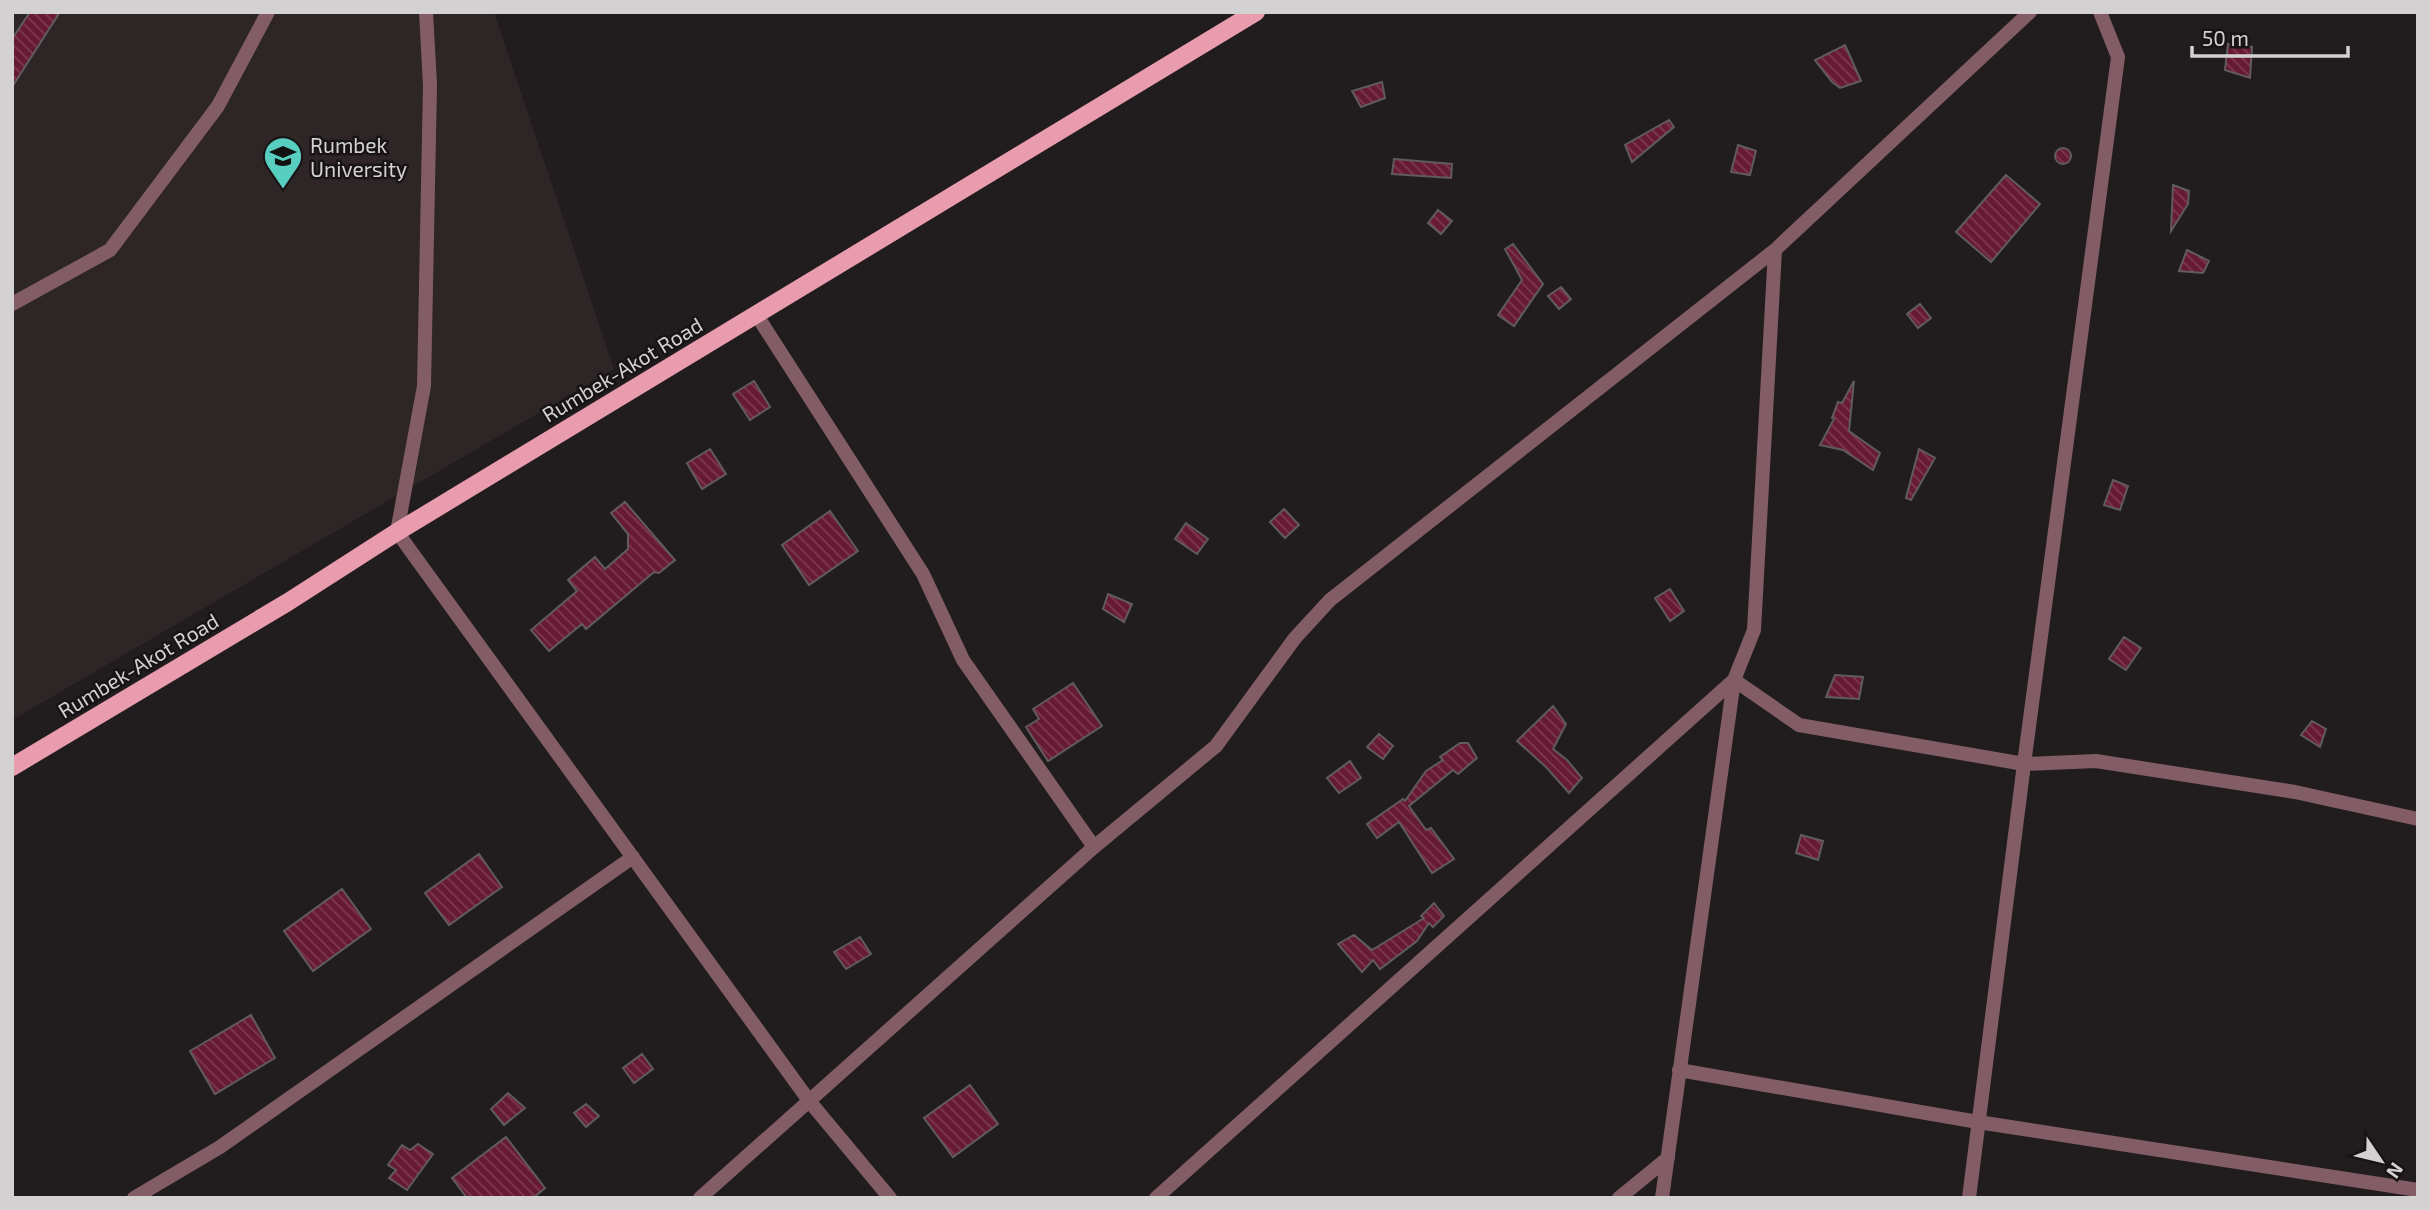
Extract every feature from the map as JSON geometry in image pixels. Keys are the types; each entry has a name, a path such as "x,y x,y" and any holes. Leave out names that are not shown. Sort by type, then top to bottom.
{"main road":[{"name":"Rumbek-Akot Road","path":"12,767 288,602 756,314 1256,12"}],"street":[{"path":"12,304 110,250 218,106 268,12"},
{"path":"426,12 430,85 425,386 397,533 810,1102 890,1198"},
{"path":"700,1198 1094,847 1216,746 1295,638 1330,600 1775,250 2030,12"},
{"path":"1969,1198 2118,57 2100,12"},
{"path":"1662,1198 1734,680 1754,629 1775,250"},
{"path":"756,314 923,574 963,660 1094,847"},
{"path":"1734,680 1799,725 2024,764 2096,761 2295,792 2418,819"},
{"path":"1156,1198 1734,680"},
{"path":"134,1198 220,1147 633,857"},
{"path":"1679,1070 1978,1122 2418,1190"},
{"path":"1619,1198 1668,1157"}],"shaded area":[{"name":"Rumbek University","path":"12,12 494,12 614,369 12,720"}],"building":[{"path":"30,12 60,12 12,87 12,39"},
{"path":"2228,44 2252,47 2250,78 2225,70"},
{"path":"1845,45 1861,81 1840,88 1815,60"},
{"path":"1382,82 1385,98 1361,107 1352,91"},
{"path":"1669,120 1674,127 1632,162 1625,145"},
{"path":"1738,145 1756,151 1750,175 1731,172"},
{"path":"2060,148 2066,148 2071,156 2069,162 2060,164 2055,159 2055,153"},
{"path":"1394,159 1452,164 1451,178 1392,174"},
{"path":"2006,175 2040,204 1991,262 1956,232"},
{"path":"2173,185 2189,191 2188,204 2171,231"},
{"path":"1438,210 1452,221 1441,234 1428,223"},
{"path":"1513,244 1543,284 1514,326 1498,315 1522,280 1505,249"},
{"path":"2187,250 2209,261 2203,273 2179,271"},
{"path":"1561,287 1571,299 1559,309 1548,296"},
{"path":"1920,304 1931,318 1918,328 1907,314"},
{"path":"754,381 770,407 750,420 733,394"},
{"path":"1854,381 1849,431 1880,453 1873,470 1843,450 1820,445 1834,419 1832,418 1838,402 1842,403"},
{"path":"710,449 726,474 702,489 687,463"},
{"path":"1919,449 1935,458 1911,500 1906,498"},
{"path":"2113,480 2128,486 2120,510 2104,505"},
{"path":"625,502 675,560 659,573 654,572 586,629 582,624 549,651 531,630 577,591 568,580 595,557 605,569 628,549 628,534 611,513"},
{"path":"1284,509 1299,525 1285,538 1270,522"},
{"path":"830,511 858,551 809,585 782,545"},
{"path":"1186,523 1208,539 1197,554 1175,539"},
{"path":"1670,589 1684,611 1670,621 1655,598"},
{"path":"1108,594 1132,604 1124,622 1103,609"},
{"path":"2124,637 2141,648 2126,670 2109,659"},
{"path":"1835,675 1863,677 1859,699 1826,697"},
{"path":"1073,683 1102,726 1048,761 1026,727 1039,719 1033,709"},
{"path":"1553,706 1566,724 1553,749 1567,760 1582,778 1569,793 1546,767 1517,741"},
{"path":"2312,721 2326,729 2320,747 2301,735"},
{"path":"1379,734 1393,746 1383,759 1367,747"},
{"path":"1460,743 1468,743 1477,758 1458,774 1453,770 1409,806 1426,830 1431,828 1454,859 1432,873 1399,822 1377,838 1367,824 1403,799 1405,801 1426,771 1443,760 1440,757"},
{"path":"1350,761 1361,778 1339,793 1327,778"},
{"path":"1801,835 1823,841 1818,860 1796,853"},
{"path":"479,854 502,887 449,925 425,893"},
{"path":"342,889 371,929 313,971 284,931"},
{"path":"1434,903 1444,916 1433,927 1429,923 1417,941 1380,969 1373,960 1362,972 1338,944 1354,935 1372,950 1424,918 1421,916"},
{"path":"860,937 871,954 846,969 834,952"},
{"path":"251,1015 275,1058 215,1094 190,1051"},
{"path":"642,1054 653,1069 634,1083 623,1068"},
{"path":"970,1085 998,1124 953,1157 924,1118"},
{"path":"508,1093 525,1108 504,1125 491,1109"},
{"path":"586,1104 599,1116 586,1127 574,1113"},
{"path":"506,1137 545,1188 533,1198 467,1198 452,1178"},
{"path":"418,1144 433,1154 407,1190 389,1178 396,1170 388,1165 402,1145 410,1150"}],"place":[{"name":"Rumbek University","path":"283,190"}]}
